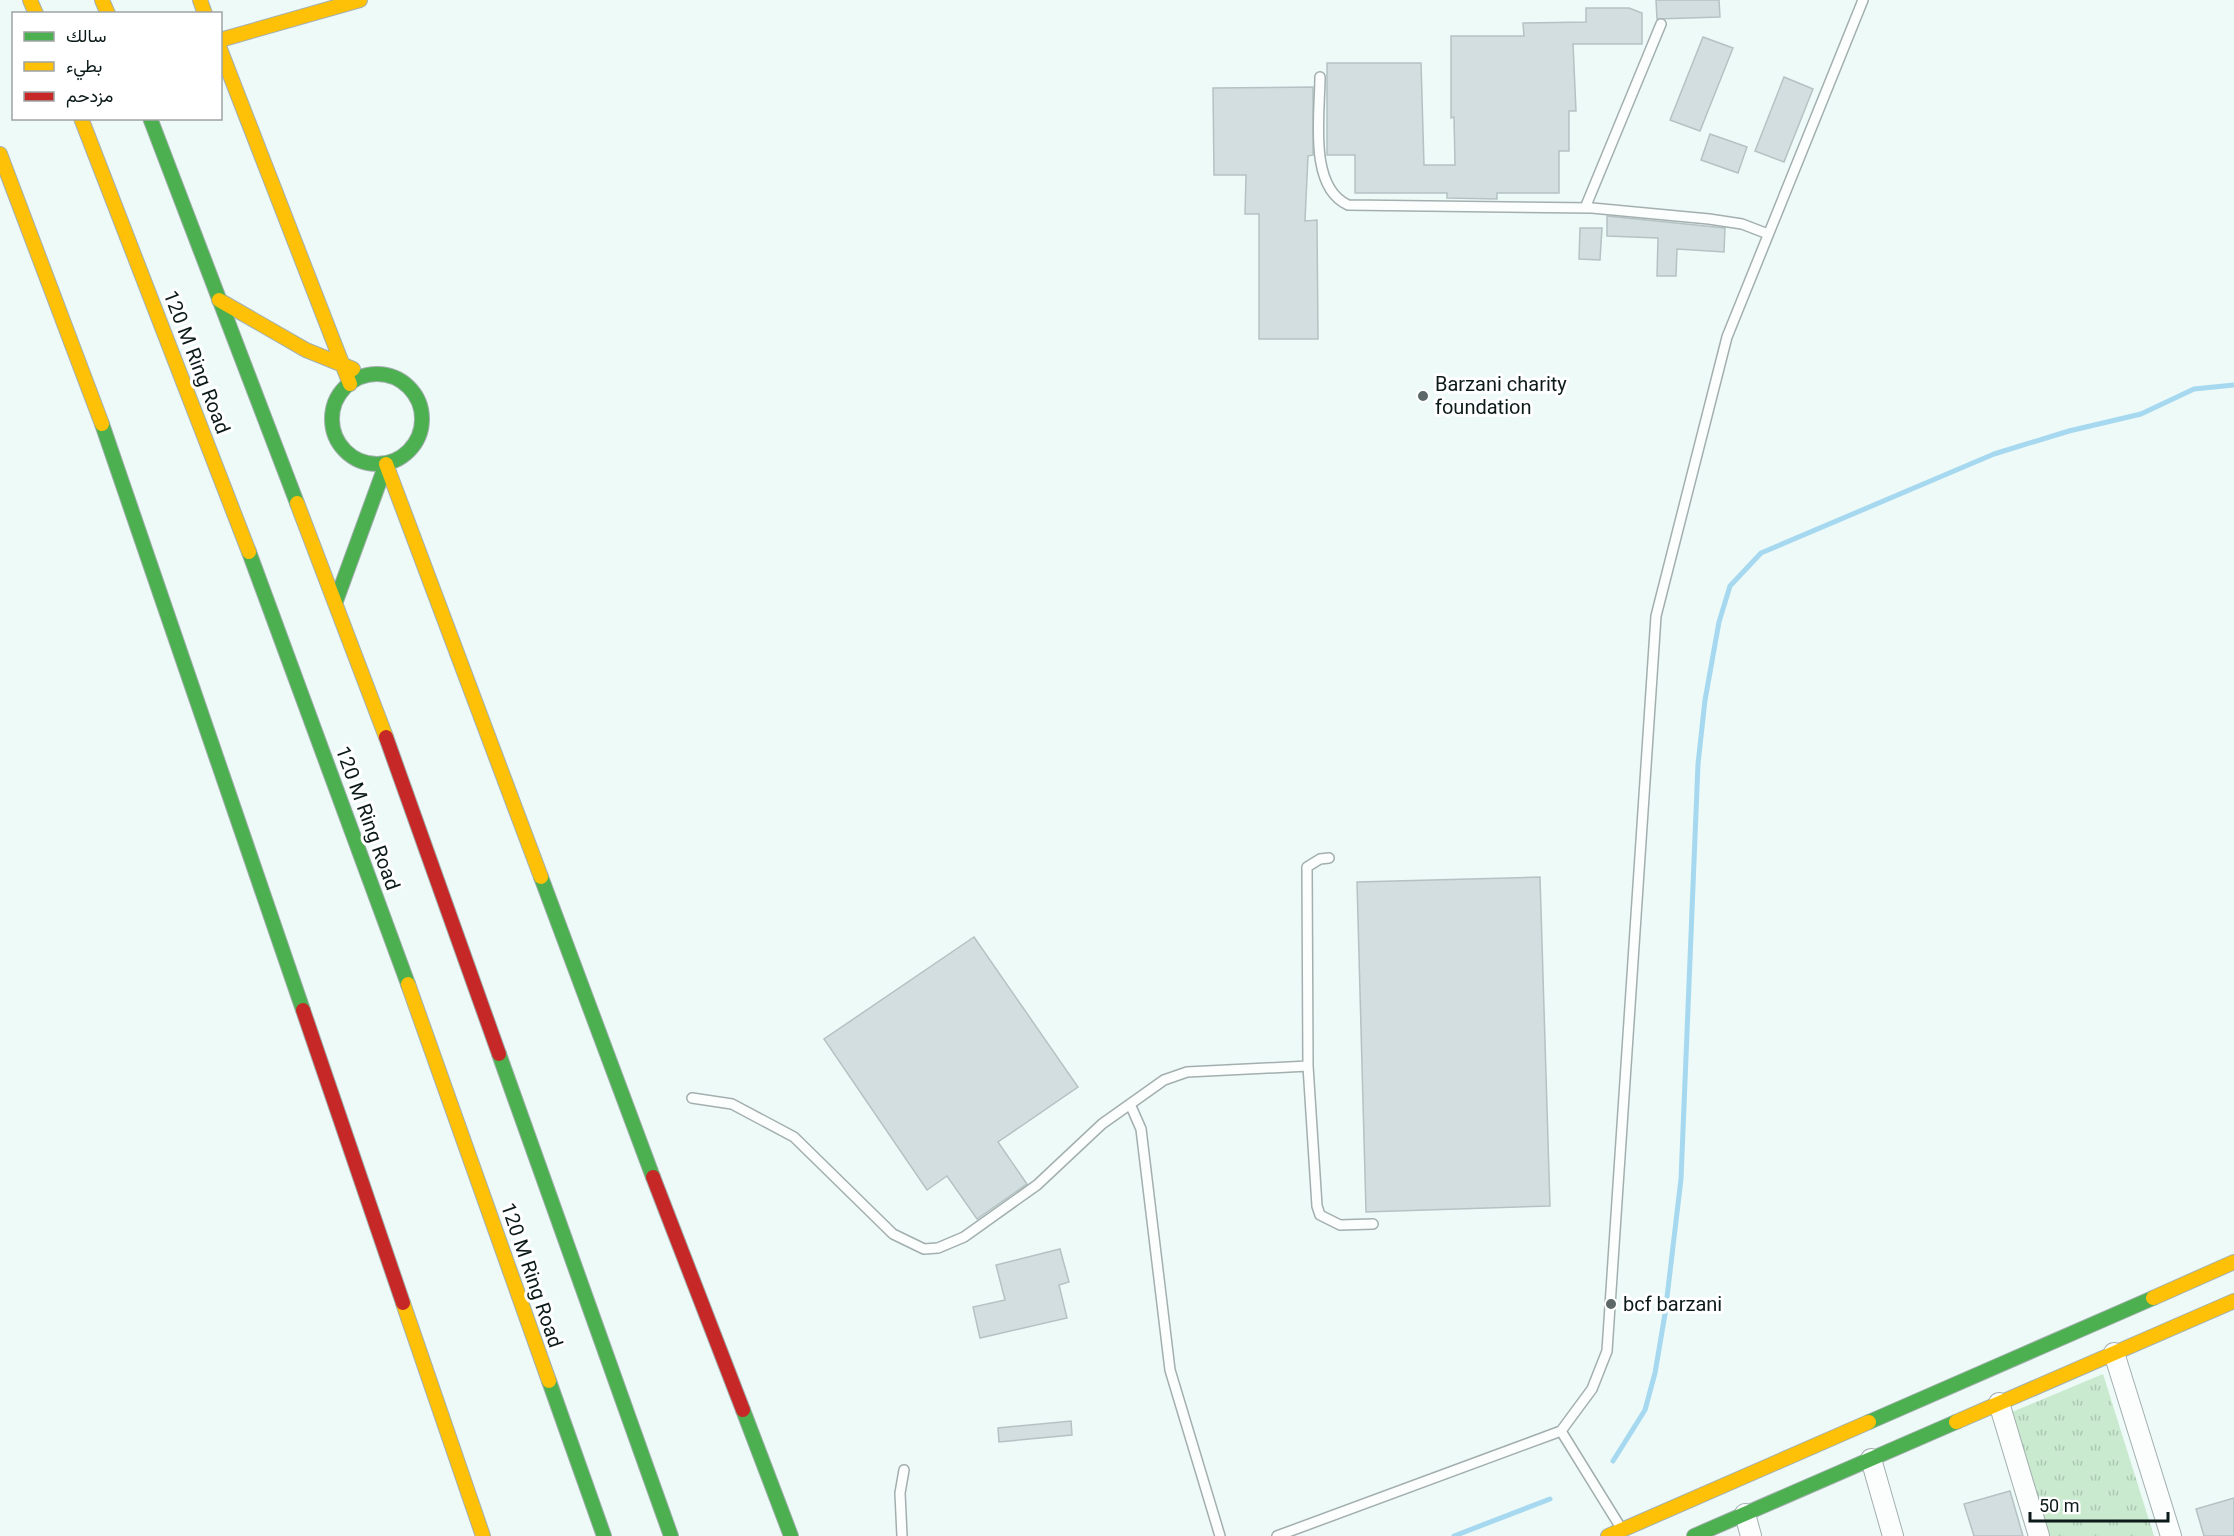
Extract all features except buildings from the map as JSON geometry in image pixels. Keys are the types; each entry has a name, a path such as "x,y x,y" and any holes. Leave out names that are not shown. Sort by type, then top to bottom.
{"main road":[{"path":"222,39 360,0"},
{"path":"222,55 350,384"},
{"name":"120 M Ring Road","path":"82,120 242,533 405,975 604,1536"},
{"path":"151,120 336,601 671,1536"},
{"path":"0,154 80,360 483,1536"},
{"path":"219,300 306,350 368,375 384,375 399,380 411,390 419,403 422,419 420,434 412,448 400,458 386,464 372,464 358,460 346,452 333,428 332,414 336,401 350,384 368,375"},
{"path":"336,601 386,464"},
{"path":"386,464 644,1154 791,1536"},
{"path":"1608,1536 2041,1366 2234,1262"},
{"path":"1694,1536 1999,1403 2041,1366 2114,1353 2234,1301"}],"street":[{"path":"2114,1353 2171,1536"},
{"path":"1999,1403 2039,1536"},
{"path":"1871,1459 1893,1536"},
{"path":"1745,1514 1751,1536"}],"lane":[{"path":"1277,1536 1561,1431 1592,1389 1607,1351 1656,616 1727,337 1863,0"},
{"path":"1585,208 1661,24"},
{"path":"1320,77 1320,151 1327,188 1336,199 1362,207 1585,208 1709,219 1742,224 1768,234"},
{"path":"1329,858 1320,859 1307,867 1308,1066 1317,1206 1320,1215 1340,1225 1373,1224"},
{"path":"692,1098 732,1104 794,1137 892,1234 924,1249 938,1248 964,1237 1037,1185 1102,1124 1164,1080 1187,1072 1308,1066"},
{"path":"1130,1104 1141,1129 1170,1370 1220,1536"},
{"path":"1561,1431 1622,1529"},
{"path":"902,1536 900,1493 903,1470"}],"green space":[{"path":"2103,1374 2154,1536 2047,1536 2012,1412"}],"waterway":[{"path":"1613,1461 1645,1410 1655,1373 1665,1314 1681,1179 1698,764 1705,700 1719,622 1730,586 1761,553 1994,454 2069,431 2141,414 2194,389 2234,385"},
{"path":"1454,1536 1550,1499"}],"traffic: fast":[{"path":"151,120 297,503"},
{"path":"377,374 394,378 409,387 418,402 422,419 418,436 409,451 394,460 377,464 360,460 345,451 336,436 332,419 336,402 345,387 360,378 377,374"},
{"path":"102,424 303,1010"},
{"path":"336,601 386,464"},
{"path":"249,552 408,984"},
{"path":"541,877 653,1177"},
{"path":"499,1054 671,1536"},
{"path":"1869,1422 2153,1298"},
{"path":"549,1381 604,1536"},
{"path":"743,1410 791,1536"},
{"path":"1694,1536 1956,1422"}],"traffic: slow":[{"path":"30,0 35,12"},
{"path":"102,0 107,12"},
{"path":"200,0 204,12"},
{"path":"222,39 360,0"},
{"path":"222,54 350,384"},
{"path":"82,120 249,552"},
{"path":"0,154 102,424"},
{"path":"219,300 306,350 353,369"},
{"path":"386,464 541,877"},
{"path":"297,503 386,737"},
{"path":"408,984 549,1381"},
{"path":"2153,1298 2234,1262"},
{"path":"1956,1422 2234,1301"},
{"path":"403,1303 483,1536"},
{"path":"1608,1536 1869,1422"}],"traffic: jam":[{"path":"386,737 499,1054"},
{"path":"303,1010 403,1303"},
{"path":"653,1177 743,1410"}],"place":[{"name":"Barzani charity foundation","path":"1423,396"},
{"name":"bcf barzani","path":"1611,1304"}]}
